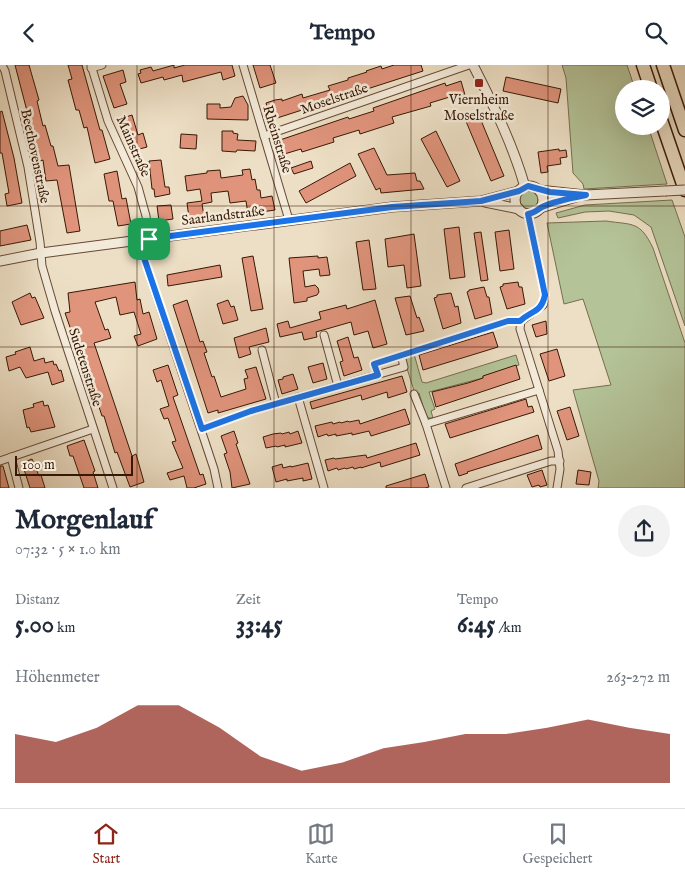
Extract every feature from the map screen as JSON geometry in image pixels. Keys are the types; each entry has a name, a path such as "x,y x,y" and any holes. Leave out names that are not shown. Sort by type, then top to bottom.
{"highway":[{"path":"643,65 648,80"},
{"path":"663,65 685,129"},
{"path":"666,135 685,190"}],"street":[{"name":"Beethovenstraße","path":"2,65 28,167 41,253"},
{"path":"91,66 102,65"},
{"name":"Rheinstraße","path":"242,65 289,220"},
{"path":"378,375 374,364 508,321 520,321 543,305 545,295 524,211 516,200 522,189 519,169 490,97 471,65"},
{"name":"Moselstraße","path":"264,136 471,65"},
{"name":"Mainstraße","path":"91,66 108,121 138,187 145,239 142,252 202,429 218,488"},
{"path":"522,189 532,187 539,190 586,195 685,190"},
{"name":"Saarlandstraße","path":"0,261 41,253 392,207 481,201 522,189"},
{"path":"539,190 543,199 540,208"},
{"path":"524,211 534,213 540,208 586,195"},
{"name":"Saarlandstraße","path":"481,201 524,211"},
{"name":"Sudetenstraße","path":"41,253 47,285 113,488"},
{"path":"520,321 520,329 558,451 560,461 557,488"},
{"path":"324,335 338,386"},
{"path":"262,350 276,404"},
{"path":"202,429 298,397 404,367 401,355"},
{"path":"426,424 539,390"},
{"path":"414,394 426,424 446,488"},
{"path":"298,397 324,488"},
{"path":"0,461 93,429"},
{"path":"10,457 19,488"},
{"path":"466,488 551,461 560,461"}],"green space":[{"path":"562,65 627,65 632,80 615,80 615,135 651,135 667,184 584,189 583,184 573,173 566,78"},
{"path":"529,191 537,196 538,200 533,208 529,209 521,204 520,200 525,192"},
{"path":"672,200 685,237 685,326 651,227 634,215 609,211 585,212 558,218 556,213 585,205"},
{"path":"606,221 635,226 648,239 653,248 685,343 685,488 598,488 599,481 573,390 611,385 583,299 564,304 547,223"},
{"path":"414,354 422,382 426,383 516,355 519,365 483,376 483,378 429,392 435,409 431,411 433,418 429,418 426,416 419,393 415,394 405,362 407,356"}],"building":[{"path":"15,65 29,65 39,100 37,101 43,126 45,125 51,146 53,146 58,166 69,165 80,231 67,233 57,180 46,181 43,160 40,161"},
{"path":"68,65 82,65 110,159 95,163 87,127 84,128 79,110 76,110 68,80 72,79"},
{"path":"174,65 174,68 185,65 232,65 235,76 223,80 221,72 183,82 182,75 164,80 163,77 141,83 138,74 141,73 140,70 151,67 153,71"},
{"path":"253,65 270,65 276,83 260,88"},
{"path":"394,65 421,65 423,71 271,120 266,103 282,99 282,101 302,94 303,98 330,90 328,86 348,80 348,78 381,66 382,69"},
{"path":"123,70 126,82 120,84 127,104 114,108 103,76"},
{"path":"506,77 561,89 558,103 503,91"},
{"path":"461,81 467,102 457,105 453,96 430,103 431,106 392,117 394,123 360,134 359,130 333,138 334,142 302,152 301,149 281,155 277,141 348,117 349,119 374,111 373,108 445,83 446,86"},
{"path":"243,96 248,105 248,120 207,119 207,104 220,104 220,108 231,107 235,98"},
{"path":"2,111 14,158 22,203 7,206 5,194 9,193 2,153 0,153 0,112"},
{"path":"478,113 504,176 491,181 465,119"},
{"path":"132,115 138,135 143,133 147,147 132,151 120,119"},
{"path":"222,131 233,131 233,133 238,134 237,140 256,141 255,151 222,151"},
{"path":"436,131 460,181 447,187 421,139"},
{"path":"181,134 197,135 196,149 180,148"},
{"path":"374,148 387,175 415,173 417,181 420,181 424,189 381,193 380,188 376,190 358,154"},
{"path":"559,149 559,151 566,150 567,157 560,158 561,164 547,166 548,172 541,173 538,152"},
{"path":"161,160 165,187 169,187 170,194 155,197 154,189 152,189 149,161"},
{"path":"311,161 313,168 294,174 291,168"},
{"path":"350,163 356,176 306,203 299,191"},
{"path":"250,169 252,180 255,179 261,198 272,196 275,210 248,214 246,201 230,203 228,191 211,193 212,202 202,204 204,216 189,218 187,203 202,201 200,189 187,191 185,176 220,170 221,178 243,175 242,170"},
{"path":"117,171 122,199 126,198 131,224 118,226 113,201 109,201 104,174"},
{"path":"171,205 173,219 159,221 157,206"},
{"path":"27,225 31,240 0,246 0,231"},
{"path":"459,227 465,277 450,279 444,229"},
{"path":"509,230 514,269 500,271 495,232"},
{"path":"481,232 488,280 481,281 474,233"},
{"path":"414,234 421,286 407,288 404,265 388,267 385,239"},
{"path":"369,240 376,289 363,290 356,242"},
{"path":"253,256 263,309 251,311 242,258"},
{"path":"318,256 318,258 327,257 330,275 320,276 319,269 303,271 305,287 315,285 319,292 317,295 307,298 307,301 294,303 289,258"},
{"path":"220,265 222,277 168,286 167,275"},
{"path":"135,282 137,300 140,299 143,314 149,312 157,339 138,346 134,336 141,334 134,312 120,315 116,297 95,302 105,330 108,329 111,338 94,343 132,456 136,454 144,482 130,487 117,452 115,453 104,416 102,416 79,347 77,347 65,313 70,312 68,293"},
{"path":"518,282 519,287 522,287 525,304 507,309 500,287 503,284"},
{"path":"484,287 487,297 489,297 492,314 475,319 467,292"},
{"path":"30,293 32,298 35,297 44,318 21,325 12,302"},
{"path":"451,293 455,307 458,306 461,323 443,329 434,298 437,295"},
{"path":"410,296 417,318 419,317 424,331 406,335 395,298"},
{"path":"187,300 200,342 203,341 207,352 204,353 212,377 214,376 221,397 246,389 244,379 248,378 245,370 256,367 266,399 218,413 218,410 208,413 173,305"},
{"path":"228,300 231,307 234,306 238,320 223,324 217,304"},
{"path":"375,300 387,344 373,348 368,331 354,335 351,322 316,332 317,337 304,340 302,332 280,337 277,324 288,321 290,328 321,319 319,312 346,305 347,309"},
{"path":"546,321 547,334 536,337 532,325"},
{"path":"266,328 269,342 249,347 251,354 239,358 234,338"},
{"path":"493,332 498,347 423,370 419,355"},
{"path":"348,337 354,358 358,357 362,370 344,376 340,362 343,361 337,341"},
{"path":"30,347 34,361 44,358 45,363 53,361 59,371 61,370 64,381 52,385 48,372 26,378 20,367 9,371 6,357"},
{"path":"557,349 565,376 549,381 540,354"},
{"path":"323,363 327,379 313,383 308,367"},
{"path":"168,365 178,395 173,397 200,475 203,474 206,484 194,488 187,488 184,476 170,480 167,473 183,468 172,442 176,441 168,418 164,419 160,409 169,406 161,380 157,382 153,370"},
{"path":"516,365 520,379 436,407 432,392 468,383"},
{"path":"293,374 298,389 282,394 278,380"},
{"path":"402,376 407,392 388,398 387,392 362,400 361,395 312,409 310,402"},
{"path":"526,399 528,407 532,406 534,412 450,438 445,424"},
{"path":"43,401 44,406 48,405 55,427 31,432 29,427 27,428 23,410 34,407 33,404"},
{"path":"570,407 579,436 567,440 557,411"},
{"path":"405,409 410,424 371,436 369,431 352,435 352,433 336,436 336,434 328,436 327,434 318,437 315,426 332,422 333,424 359,420 360,424"},
{"path":"234,431 238,443 236,444 250,484 232,488 230,472 224,454 227,453 221,436"},
{"path":"298,431 302,443 285,447 285,445 266,448 263,437 289,432 290,434"},
{"path":"538,435 542,449 459,476 455,464"},
{"path":"84,440 95,471 93,472 98,488 84,488 73,456 70,456 67,446"},
{"path":"416,443 420,455 381,467 380,462 361,468 354,469 353,467 338,470 337,468 328,471 325,460 366,455 367,458"},
{"path":"32,459 39,476 41,475 45,488 30,488 22,463"},
{"path":"308,463 312,479 303,481 303,478 287,481 287,479 276,482 272,467 282,464 283,468"},
{"path":"0,466 3,466 9,488 0,488"},
{"path":"542,470 547,485 532,487 527,475"},
{"path":"578,470 591,472 589,485 576,484"},
{"path":"425,474 429,487 386,488 386,486"}],"place":[{"name":"Viernheim Moselstraße","path":"479,83"}],"route":[{"path":"528,186 550,192 586,195 540,208 534,213 528,214 545,295 543,305 520,321 508,321 408,352 374,364 378,375 251,411 202,429 142,252 140,240 149,239 392,207 481,201 519,191 528,186"}]}
